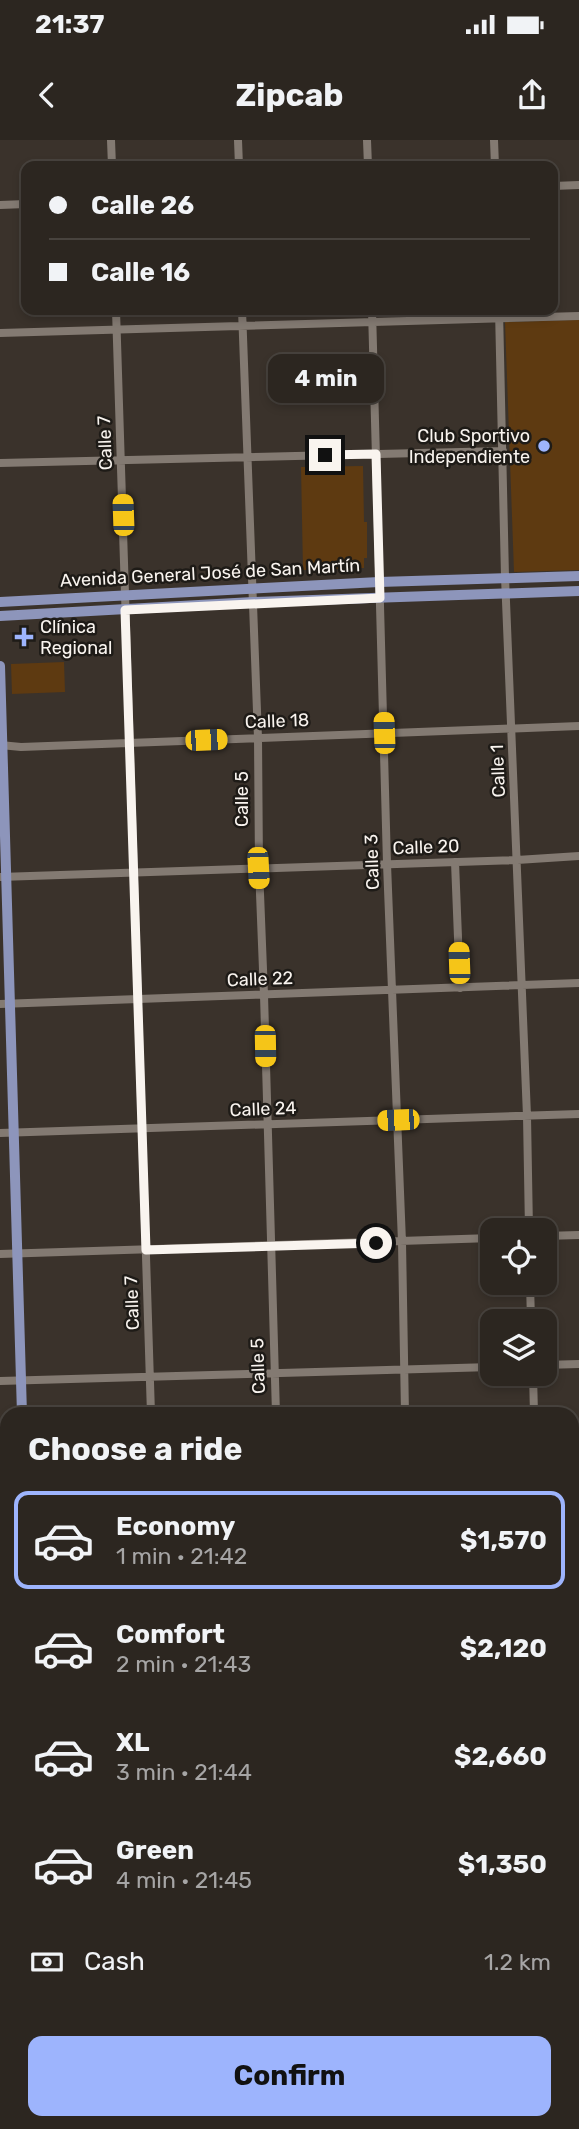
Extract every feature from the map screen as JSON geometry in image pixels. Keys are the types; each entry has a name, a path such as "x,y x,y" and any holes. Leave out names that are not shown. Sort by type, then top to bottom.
{"main road":[{"name":"Avenida General José de San Martín","path":"0,602 379,582 579,576"},
{"name":"Avenida General José de San Martín","path":"0,616 253,602 579,591"},
{"path":"0,666 5,1004 15,1133 22,1407"}],"street":[{"path":"111,140 112,161"},
{"path":"238,140 239,161"},
{"path":"367,140 368,161"},
{"path":"494,140 495,161"},
{"path":"558,186 579,185"},
{"path":"0,205 21,204"},
{"name":"Calle 7","path":"116,315 151,1407"},
{"name":"Calle 5","path":"242,315 258,738 258,868 276,1407"},
{"name":"Calle 3","path":"372,315 405,1407"},
{"path":"0,333 373,322 483,315"},
{"name":"Calle 1","path":"499,315 505,577 513,729 529,1218"},
{"path":"539,315 579,316"},
{"path":"0,463 503,451"},
{"name":"Calle 18","path":"1,745 21,747 579,726"},
{"name":"Calle 20","path":"3,876 579,856"},
{"path":"456,862 460,988"},
{"name":"Calle 22","path":"5,1004 579,983"},
{"name":"Calle 24","path":"0,1133 579,1114"},
{"path":"557,1236 579,1235"},
{"path":"0,1254 480,1239"},
{"path":"557,1365 579,1364"},
{"path":"0,1381 480,1368"},
{"path":"533,1386 534,1407"}],"shaded area":[{"name":"Club Sportivo Independiente","path":"579,320 579,570 514,572 505,322"},
{"path":"363,466 364,522 367,522 367,558 364,558 364,568 303,570 301,467"},
{"path":"64,662 65,692 12,694 11,664"}],"place":[{"name":"Club Sportivo Independiente","path":"544,446"},
{"name":"Clínica Regional","path":"24,637"}],"route":[{"path":"325,455 376,454 380,598 125,610 146,1250 376,1243"}]}
